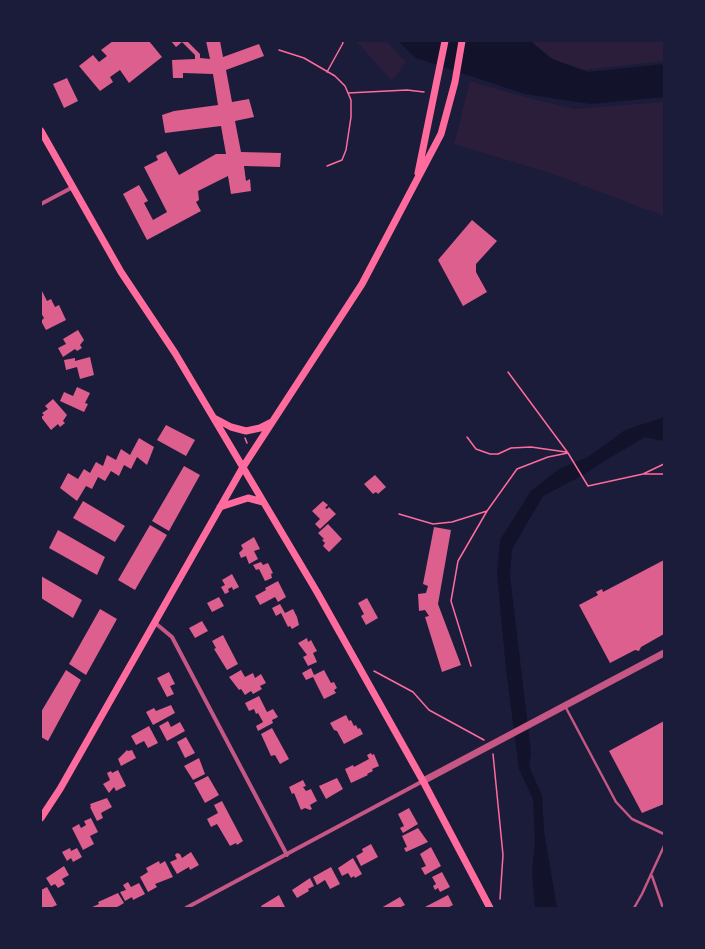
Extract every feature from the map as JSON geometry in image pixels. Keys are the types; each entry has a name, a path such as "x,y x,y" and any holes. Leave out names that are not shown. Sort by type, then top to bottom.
{"main road":[{"path":"416,183 438,83 445,41"},
{"path":"41,818 60,789 243,467 362,284 441,134 455,82 462,41"},
{"path":"41,131 121,272 175,353 316,592 423,781 490,908"},
{"path":"213,417 231,427 246,431 260,428 272,422"},
{"path":"220,507 248,498 263,502"}],"street":[{"path":"41,204 73,187"},
{"path":"154,622 172,637 287,855"},
{"path":"186,908 664,653"}],"lane":[{"path":"565,706 616,802 632,819 664,834"},
{"path":"634,908 664,846"},
{"path":"651,875 663,908"}],"path":[{"path":"327,72 343,43 342,41"},
{"path":"279,50 304,58 327,72 345,86 351,100 351,117 346,150 342,160 327,166"},
{"path":"348,93 408,90 424,92"},
{"path":"508,372 573,460 588,486 644,474 664,474"},
{"path":"467,437 476,449 490,454 498,454 511,448 532,447 568,453"},
{"path":"243,442 244,439 247,443"},
{"path":"471,666 451,601 458,561 487,511 517,469 548,457 568,453"},
{"path":"644,474 664,464"},
{"path":"399,514 433,524 452,522 487,511"},
{"path":"374,671 413,692 429,710 484,740"},
{"path":"493,754 502,855 500,899"}],"shaded area":[{"path":"356,41 386,41 406,62 392,81"},
{"path":"398,41 531,41 552,59 588,72 664,64 664,97 590,104 525,94 416,58"},
{"path":"529,41 664,41 664,61 583,70 547,57"},
{"path":"470,81 517,95 574,109 664,102 664,218 656,212 644,209 556,175 454,144"},
{"path":"664,417 664,441 645,437 585,474 543,496 512,549 510,576 531,753 529,766 542,796 544,831 557,908 535,908 532,871 535,842 533,799 519,769 506,669 497,573 500,540 531,491 559,469 588,457 625,430"}],"building":[{"path":"113,41 149,41 162,57 129,83 120,70 110,77 113,82 100,91 79,66 93,55 99,62 107,56 101,50"},
{"path":"171,41 187,41 200,54 200,58 210,59 206,41 220,41 223,57 259,44 264,56 226,70 232,102 249,99 254,117 235,121 241,152 281,153 280,167 244,166 246,181 250,179 251,191 231,194 228,176 198,191 199,200 196,202 201,211 147,240 123,194 139,185 148,201 144,203 153,220 167,212 144,167 158,160 156,156 166,151 179,175 216,154 226,154 221,126 165,133 162,115 174,111 218,105 213,74 183,73 183,78 173,78 172,60 195,59 195,55 182,42 176,47"},
{"path":"67,78 78,101 64,108 53,84"},
{"path":"472,220 497,241 476,264 476,272 487,292 463,306 438,260"},
{"path":"41,289 47,301 51,299 55,307 59,305 66,320 46,330 41,321 44,318 41,313"},
{"path":"78,330 84,340 80,345 82,348 77,351 75,349 63,357 58,348 66,344 63,339"},
{"path":"90,357 94,375 80,379 77,367 66,370 64,360 75,358 75,361"},
{"path":"77,387 90,393 85,403 88,404 84,412 60,401 64,392 73,396"},
{"path":"53,399 67,415 63,421 65,423 60,427 58,424 51,430 41,417 44,415 42,413 48,409 45,406"},
{"path":"166,425 195,440 186,456 157,440"},
{"path":"139,438 154,447 147,465 137,457 131,469 124,465 119,476 111,471 105,481 98,477 92,489 86,486 77,501 60,488 68,473 78,479 84,469 90,473 96,462 103,466 107,455 116,460 121,449 130,455"},
{"path":"184,466 200,475 169,531 152,521"},
{"path":"375,475 386,487 378,494 376,492 373,494 364,484"},
{"path":"83,501 125,526 115,542 73,518"},
{"path":"323,501 328,505 325,508 327,509 329,507 336,514 320,529 315,524 320,519 312,511"},
{"path":"328,524 342,539 329,552 323,546 325,543 322,540 324,539 318,533"},
{"path":"150,525 167,535 135,590 118,580"},
{"path":"434,527 451,530 438,604 461,665 442,672 425,617 429,616 425,610 419,611 418,594 426,593 428,586 423,584"},
{"path":"58,530 105,557 97,575 49,548"},
{"path":"254,537 260,549 254,551 258,559 249,564 246,556 241,558 239,553 243,549 241,545"},
{"path":"664,560 664,634 641,647 639,651 635,650 610,663 579,605 598,595 596,592 602,589 603,592"},
{"path":"261,562 263,565 268,563 273,573 271,574 272,578 265,581 259,569 256,570 253,565"},
{"path":"232,574 239,587 233,590 232,587 228,589 229,592 225,594 221,587 225,585 222,580"},
{"path":"41,576 82,600 73,618 41,598"},
{"path":"278,581 286,597 278,602 275,597 260,605 255,596 266,590 265,588"},
{"path":"219,597 224,606 212,612 207,603"},
{"path":"367,598 378,618 366,625 361,616 364,614 358,603"},
{"path":"280,604 285,613 293,609 299,625 292,629 290,626 288,627 281,613 276,616 272,608"},
{"path":"100,609 117,619 86,675 69,664"},
{"path":"202,621 208,631 195,638 189,628"},
{"path":"223,635 238,664 227,670 214,649 216,648 212,641"},
{"path":"307,638 308,642 311,640 317,651 313,653 317,662 308,666 303,657 307,655 298,643"},
{"path":"311,668 314,675 324,670 331,683 334,682 337,688 334,690 336,693 324,699 313,677 306,680 302,673"},
{"path":"66,670 81,680 48,741 41,737 41,712"},
{"path":"241,670 245,677 253,673 255,678 261,674 266,683 260,686 262,689 253,694 251,691 245,695 241,689 239,690 229,677"},
{"path":"169,672 175,684 170,686 174,694 167,697 157,678"},
{"path":"259,696 267,712 273,709 278,717 272,720 273,723 258,731 256,726 263,722 258,713 256,714 254,709 249,711 245,703"},
{"path":"171,705 175,713 153,725 146,712 154,708 156,711"},
{"path":"346,715 354,726 356,725 358,729 360,728 363,734 344,744 337,731 334,730 330,723"},
{"path":"168,721 171,727 180,722 185,731 167,741 159,726"},
{"path":"664,721 664,804 642,813 609,751"},
{"path":"149,726 158,743 148,748 144,741 136,745 131,736"},
{"path":"272,728 289,759 280,764 275,755 271,756 261,734"},
{"path":"186,737 195,753 185,758 177,742"},
{"path":"127,750 132,750 136,758 121,766 118,759"},
{"path":"371,753 372,755 374,754 379,766 372,769 373,771 367,774 368,775 351,783 345,769 353,765 354,767 369,759 367,755"},
{"path":"199,758 205,774 193,780 184,766"},
{"path":"118,770 126,786 116,791 114,787 109,793 103,784 110,780 107,773 111,771 112,773"},
{"path":"208,776 219,795 205,803 194,783"},
{"path":"337,778 343,789 326,799 319,786"},
{"path":"303,780 306,786 303,787 306,791 311,789 317,801 310,805 312,809 310,810 305,808 301,810 294,793 292,794 289,787"},
{"path":"107,798 112,807 101,813 103,818 97,821 90,804"},
{"path":"222,801 243,841 237,845 236,843 230,846 217,824 211,827 207,819 218,813 214,805"},
{"path":"409,808 418,824 403,833 400,828 404,826 398,814"},
{"path":"91,818 98,832 90,836 94,844 83,850 72,828 79,824 81,828 86,825 84,821"},
{"path":"418,828 428,842 406,852 404,848 407,847 402,836"},
{"path":"371,844 378,857 361,866 356,856 363,852 362,849"},
{"path":"431,847 441,866 425,875 421,868 426,866 420,854"},
{"path":"70,848 71,851 77,848 82,857 73,862 71,858 67,861 62,852"},
{"path":"191,852 199,865 190,870 189,867 177,874 170,862 177,859 175,855 177,853 180,854 182,858"},
{"path":"353,858 362,874 355,878 354,876 351,878 348,873 342,876 338,868"},
{"path":"159,861 160,864 165,861 173,877 155,884 157,887 148,892 140,877 148,872 146,868"},
{"path":"64,866 69,875 62,879 65,884 58,888 55,884 51,886 46,878"},
{"path":"331,867 340,884 330,889 325,880 317,885 313,877"},
{"path":"442,872 450,887 440,892 438,888 435,890 433,886 436,884 432,877"},
{"path":"310,878 314,886 308,889 309,891 297,898 292,890"},
{"path":"128,882 131,887 139,883 145,894 133,900 132,897 125,901 120,892 126,890 123,885"},
{"path":"47,887 57,905 50,908 41,908 41,890"},
{"path":"118,893 124,903 119,906 115,908 90,908 99,904 98,902"},
{"path":"279,895 285,907 262,908 261,906"},
{"path":"448,895 453,905 447,908 423,908"},
{"path":"400,897 405,905 399,908 381,908"}]}
